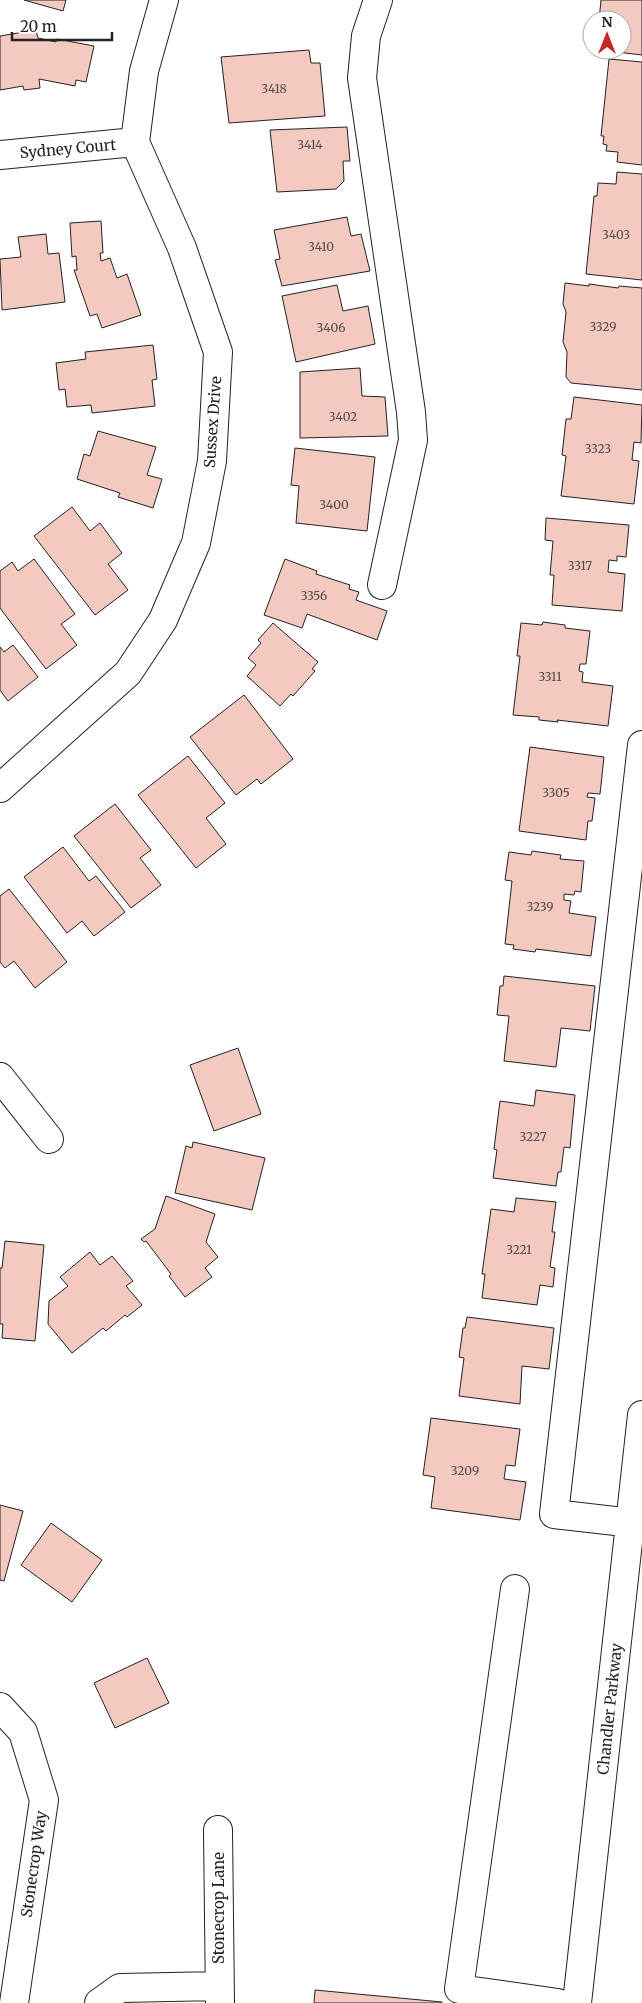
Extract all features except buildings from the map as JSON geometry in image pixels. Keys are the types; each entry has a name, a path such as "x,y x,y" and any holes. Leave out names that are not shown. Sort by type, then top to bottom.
{"street":[{"path":"135,142 144,71 164,0"},
{"path":"378,0 366,36 362,78 411,412 413,440 382,586"},
{"name":"Sydney Court","path":"0,155 135,142"},
{"name":"Sussex Drive","path":"0,788 128,673 163,620 196,543 212,461 218,352 182,248 135,142"},
{"path":"636,1523 554,1514 642,745"},
{"path":"0,1077 49,1139"},
{"name":"Chandler Parkway","path":"578,2003 636,1523 642,1416"},
{"path":"515,1589 458,1996 558,2003"},
{"name":"Stonecrop Way","path":"0,1707 23,1732 44,1800 14,2003"},
{"name":"Stonecrop Lane","path":"99,2003 120,1988 220,1994 218,1830"}]}
